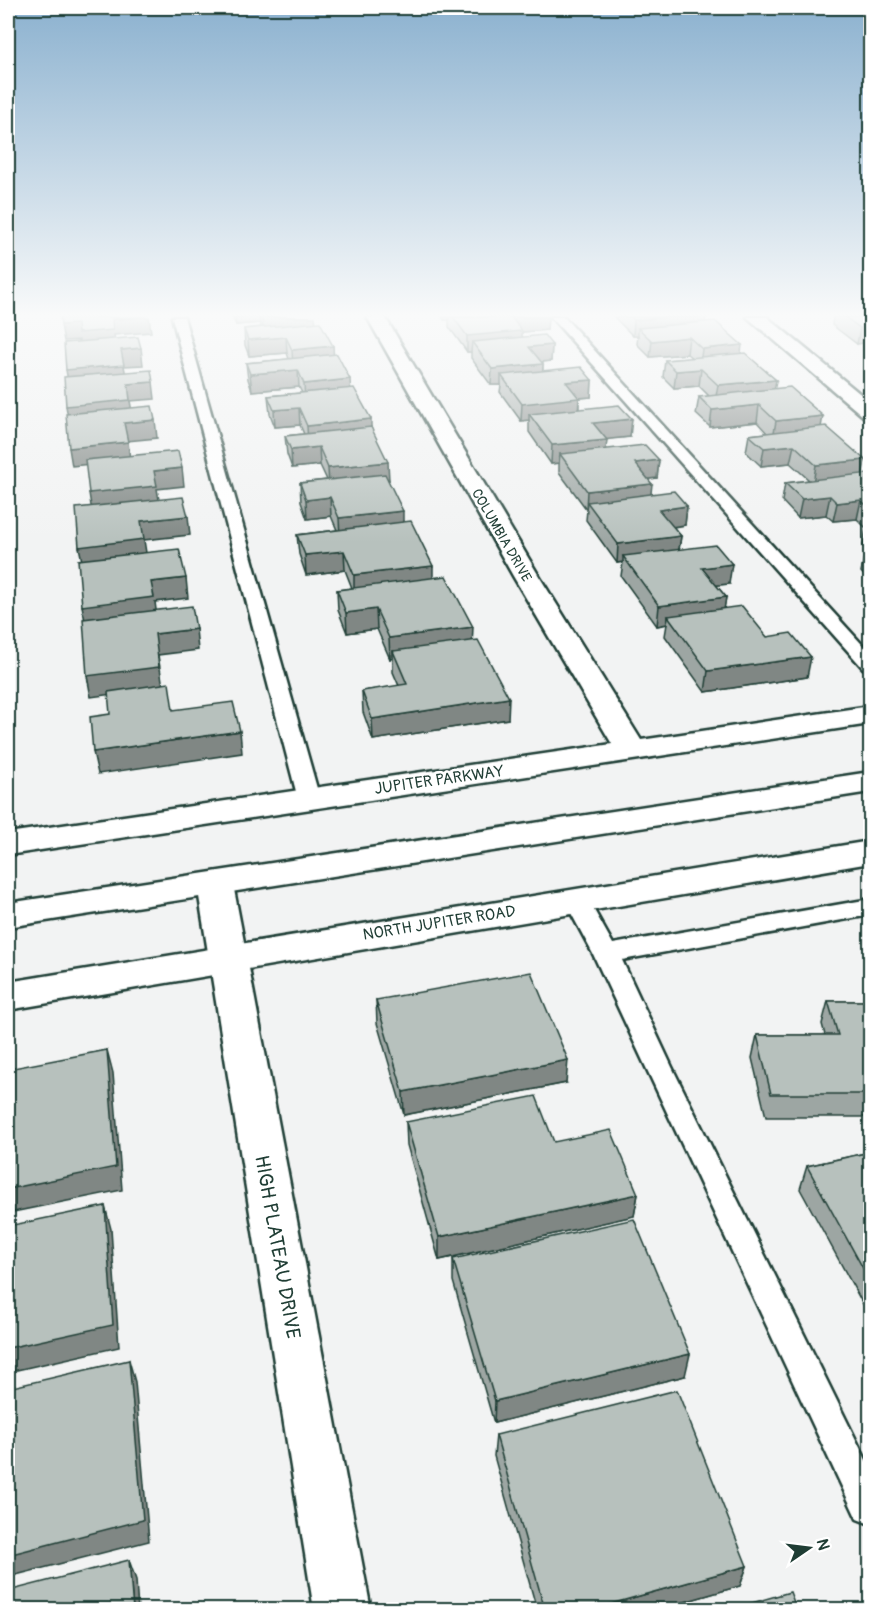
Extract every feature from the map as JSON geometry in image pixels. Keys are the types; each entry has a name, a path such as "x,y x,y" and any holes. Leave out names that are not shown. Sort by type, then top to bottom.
{"street":[{"name":"COLUMBIA DRIVE","path":"420,392 526,576 632,751"},
{"path":"847,392 870,412"},
{"name":"JUPITER PARKWAY","path":"8,844 870,715"},
{"path":"8,915 870,782"},
{"name":"NORTH JUPITER ROAD","path":"8,996 870,852"},
{"name":"HIGH PLATEAU DRIVE","path":"215,884 226,958 344,1610"}],"lane":[{"path":"199,392 309,799"},
{"path":"625,392 870,664"},
{"path":"576,900 606,954 658,1067 870,1506"},
{"path":"606,954 870,907"}],"building":[{"path":"65,392 129,392 130,400 66,406"},
{"path":"306,392 356,392 371,419 307,426 299,408 274,410 268,396"},
{"path":"514,392 574,392 579,398 522,404"},
{"path":"740,392 796,392 823,416 776,421 759,405 712,410 699,397"},
{"path":"619,405 632,419 593,423 607,440 552,445 529,414"},
{"path":"152,406 155,420 124,423 128,442 69,448 66,414"},
{"path":"826,426 865,460 816,465 794,445 764,448 749,435"},
{"path":"371,427 388,462 328,468 319,447 291,450 285,436"},
{"path":"645,445 659,460 635,463 652,484 587,491 560,454"},
{"path":"178,451 182,468 154,471 157,486 89,493 85,460"},
{"path":"870,473 870,509 861,500 837,503 830,496 802,499 785,483"},
{"path":"385,474 403,511 339,518 330,497 306,500 300,483"},
{"path":"674,491 687,506 659,510 681,536 618,544 587,502"},
{"path":"183,497 188,516 141,521 144,539 79,547 76,508"},
{"path":"411,521 433,566 354,575 344,551 305,555 297,535"},
{"path":"716,545 732,564 702,568 726,597 659,606 623,556"},
{"path":"179,549 186,578 151,582 154,597 82,606 78,560"},
{"path":"446,576 473,627 389,638 376,609 346,613 337,590"},
{"path":"192,606 196,629 155,634 159,667 87,676 83,619"},
{"path":"742,606 767,637 791,633 811,657 708,671 668,616"},
{"path":"478,640 509,698 372,719 362,691 407,684 393,651"},
{"path":"169,683 173,710 233,702 240,731 93,752 90,717 110,714 108,692"},
{"path":"531,972 568,1060 403,1092 376,1000"},
{"path":"828,1001 870,1001 870,1094 771,1094 757,1035 838,1035"},
{"path":"107,1050 116,1167 8,1189 8,1069"},
{"path":"536,1096 554,1142 611,1130 638,1194 439,1237 406,1122"},
{"path":"870,1152 870,1281 807,1166"},
{"path":"105,1206 113,1325 8,1348 8,1226"},
{"path":"634,1219 690,1354 495,1401 453,1259"},
{"path":"129,1360 143,1520 8,1555 8,1388"},
{"path":"677,1390 747,1566 589,1610 545,1610 496,1435"},
{"path":"129,1560 133,1610 8,1610 8,1591"},
{"path":"790,1592 797,1610 727,1610"}]}
